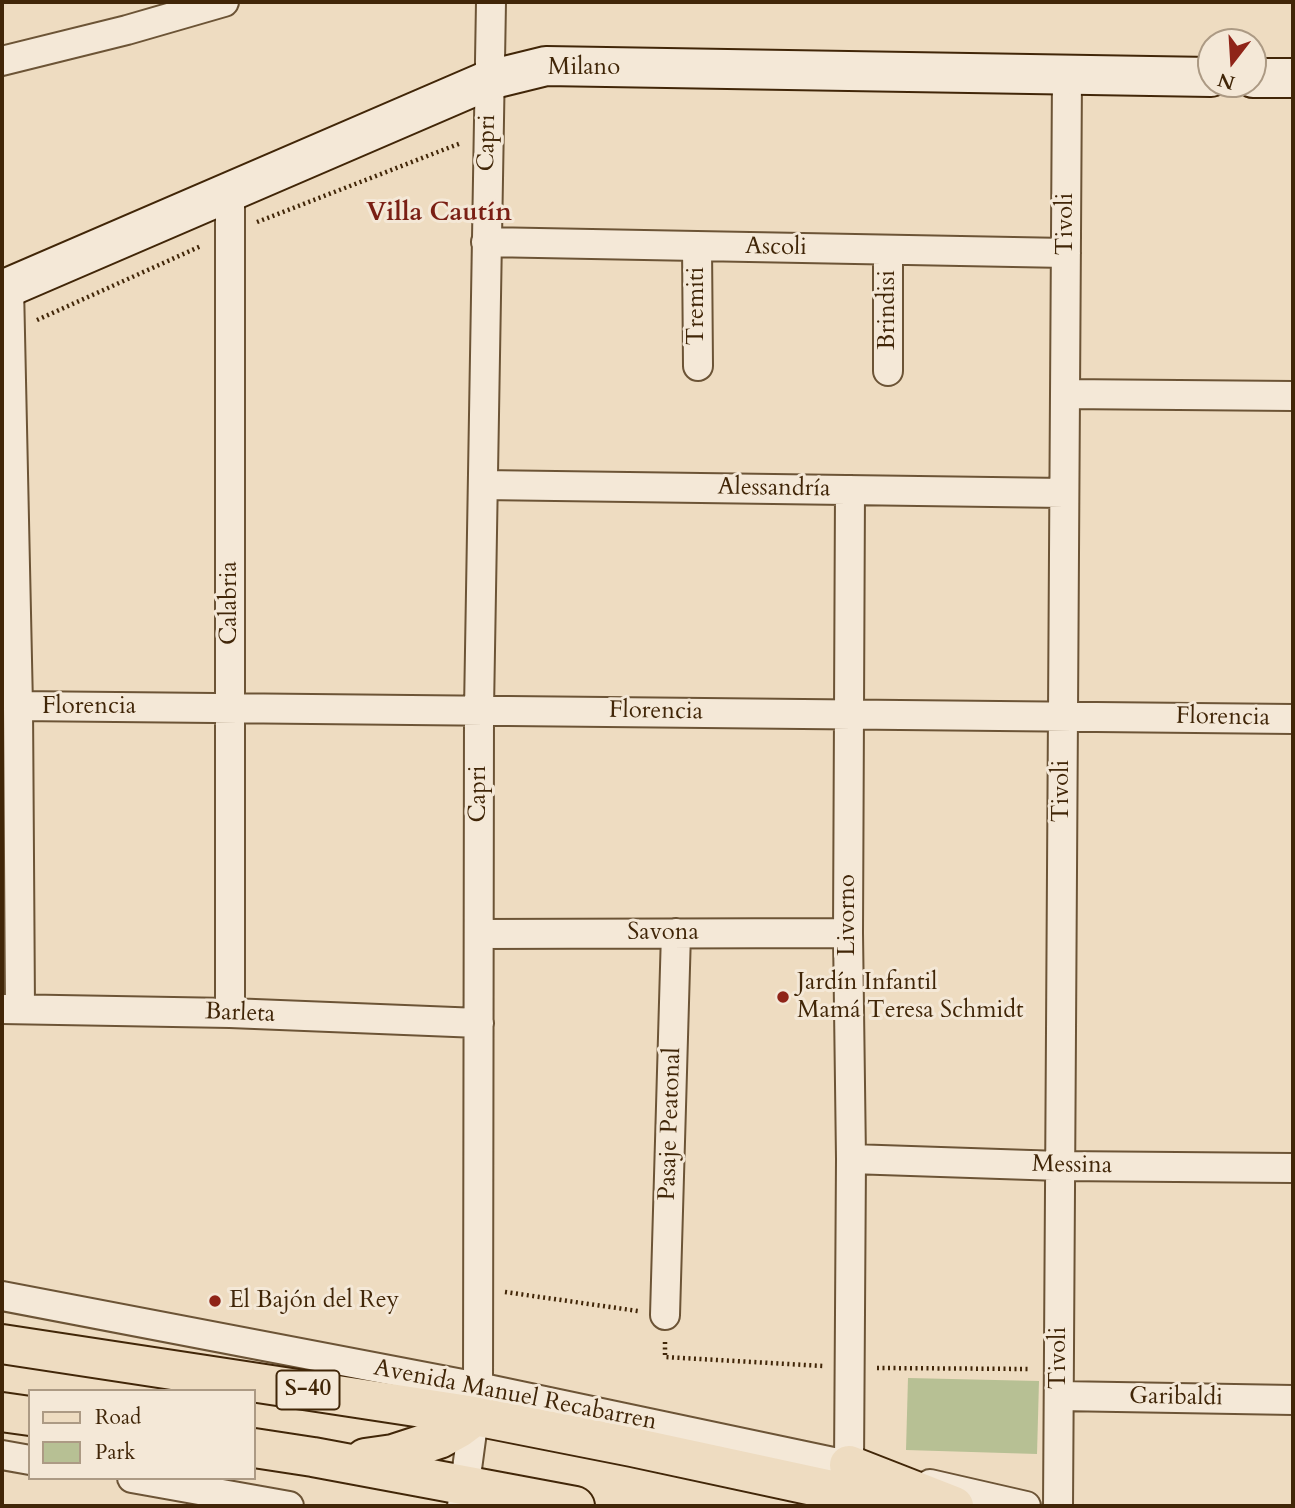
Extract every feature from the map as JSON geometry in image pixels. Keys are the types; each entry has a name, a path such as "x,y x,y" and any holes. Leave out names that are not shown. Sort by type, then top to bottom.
{"main road":[{"name":"Avenida Manuel Recabarren","path":"2,1344 477,1402 632,1447 906,1506"},
{"path":"313,1457 366,1458 393,1454 439,1439 459,1428 477,1402"},
{"path":"2,1412 28,1416"},
{"path":"256,1448 313,1457 463,1495 575,1506"},
{"path":"849,1465 954,1506"}],"street":[{"path":"2,61 127,30 224,2"},
{"name":"Capri","path":"463,1495 477,1402 479,709 491,2"},
{"name":"Milano","path":"5,289 489,80 546,66 1197,77"},
{"name":"Tivoli","path":"1058,1506 1067,76"},
{"path":"1267,78 1293,78"},
{"name":"Calabria","path":"230,193 230,1013"},
{"name":"Ascoli","path":"486,242 1066,253"},
{"name":"Tremiti","path":"697,246 698,366"},
{"name":"Brindisi","path":"888,250 888,371"},
{"path":"5,289 19,706 11,1009"},
{"path":"1065,394 1293,396"},
{"name":"Alessandría","path":"483,485 1064,494"},
{"name":"Livorno","path":"849,1465 850,491"},
{"name":"Florencia","path":"19,706 1293,719"},
{"name":"Pasaje Peatonal","path":"665,1315 676,933"},
{"name":"Savona","path":"479,934 848,933"},
{"name":"Barleta","path":"11,1009 230,1013 479,1023"},
{"name":"Messina","path":"851,1159 1060,1166 1293,1168"},
{"name":"Avenida Manuel Recabarren","path":"2,1296 477,1402 849,1465 1026,1506"},
{"name":"Garibaldi","path":"1059,1383 1293,1400"},
{"path":"2,1455 28,1460"},
{"path":"143,1480 289,1506"}],"path":[{"path":"478,1289 665,1315 665,1357 1059,1383"}],"green space":[{"path":"908,1378 1039,1381 1037,1454 906,1450"}],"place":[{"name":"Jardín Infantil Mamá Teresa Schmidt","path":"783,997"},
{"name":"El Bajón del Rey","path":"215,1301"}],"district":[{"name":"Villa Cautín","path":"439,214"}]}
